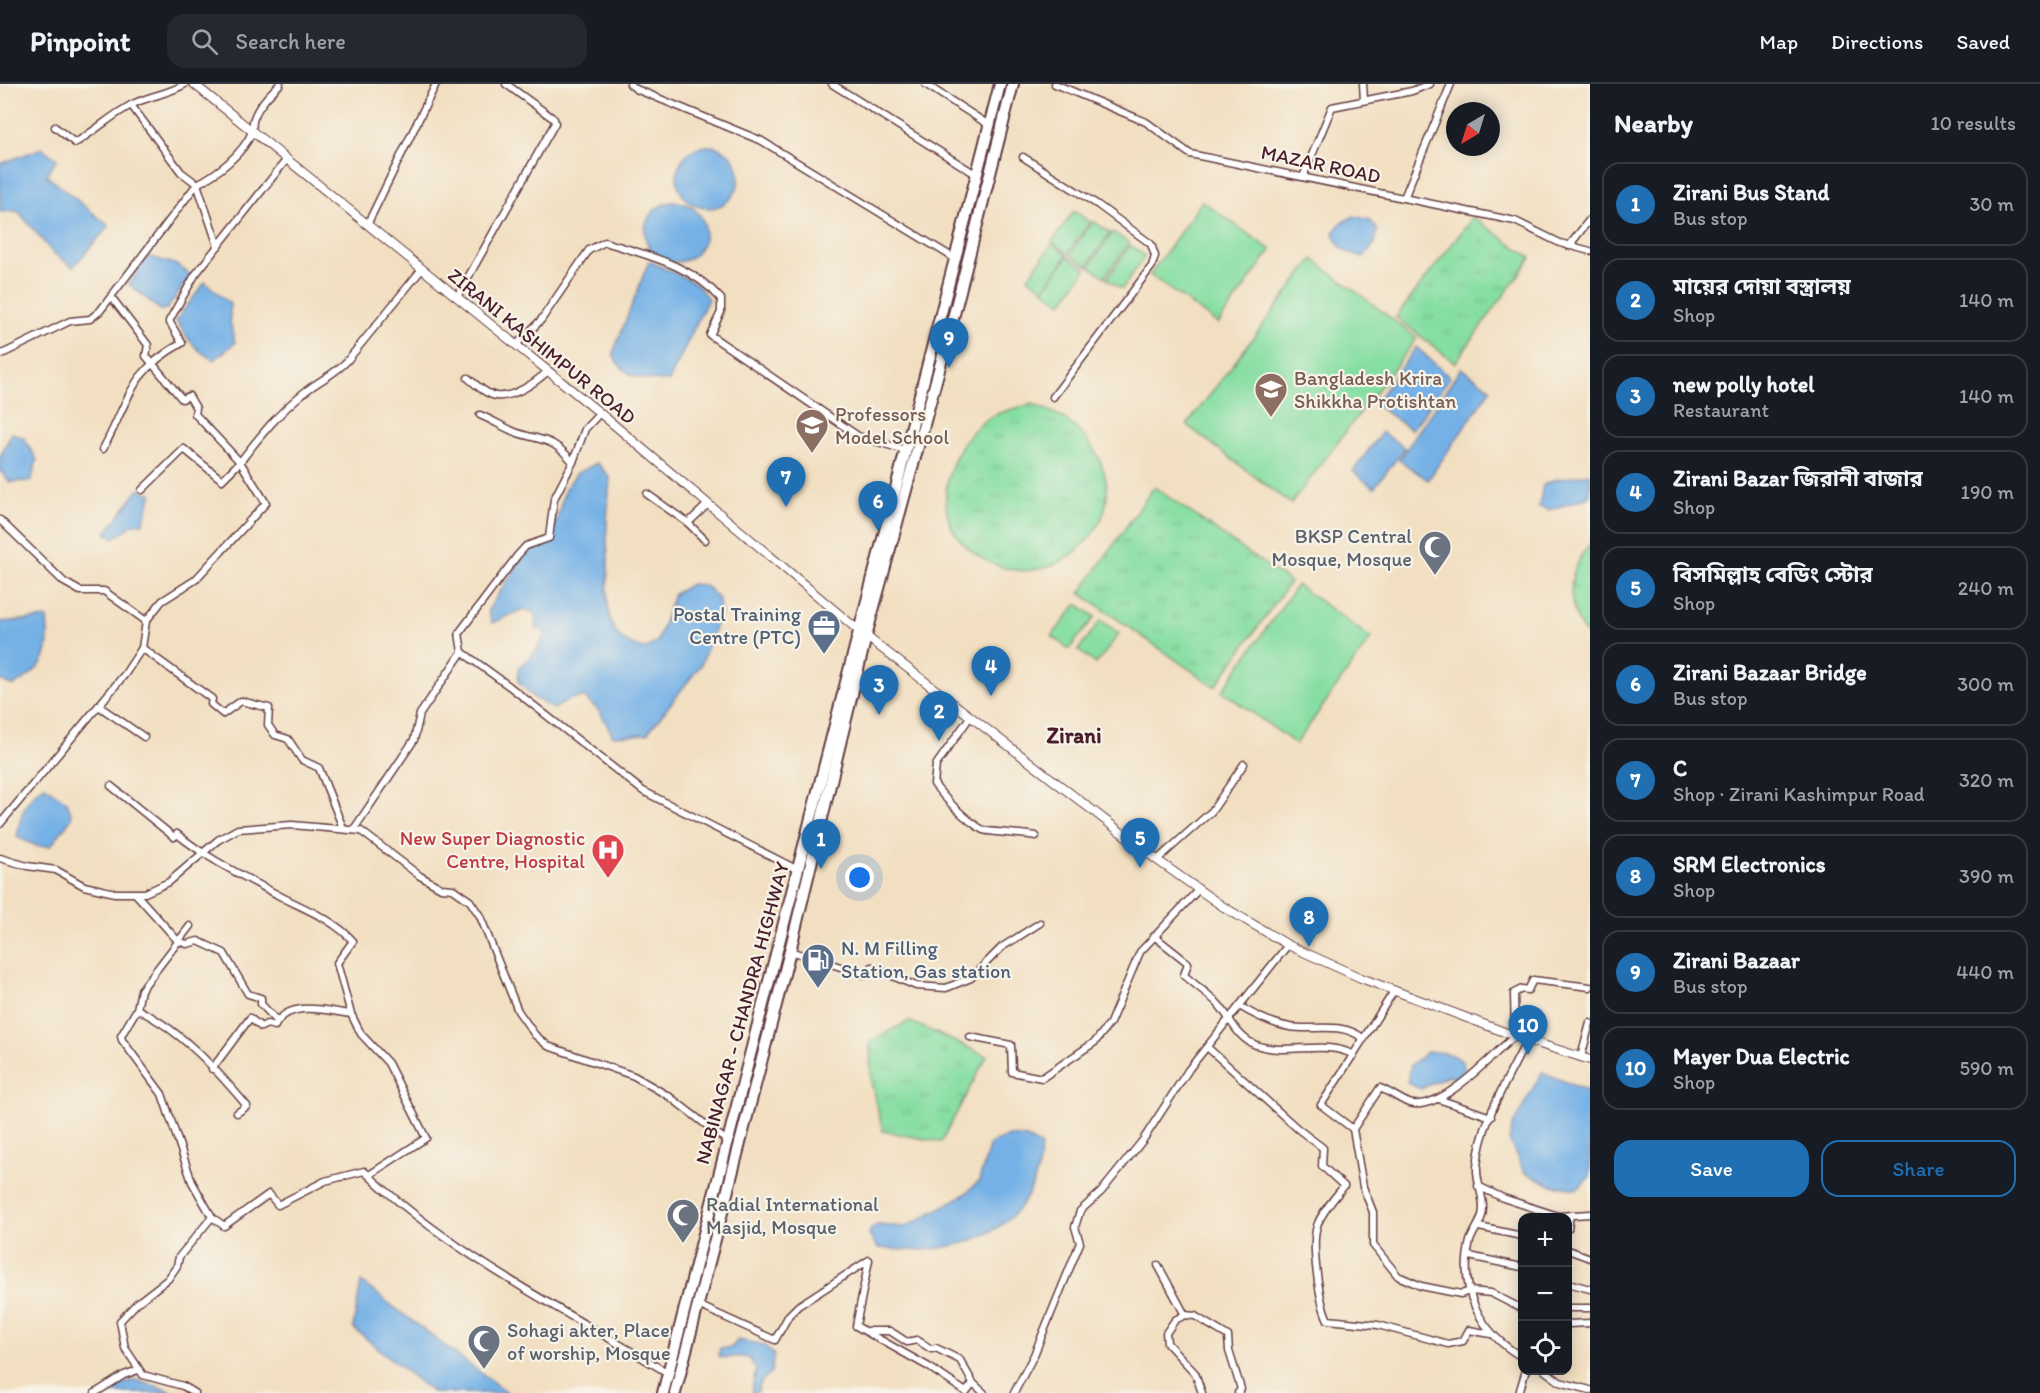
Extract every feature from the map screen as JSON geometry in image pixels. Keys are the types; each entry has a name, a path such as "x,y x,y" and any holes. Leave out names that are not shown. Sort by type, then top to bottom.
{"highway":[{"name":"NABINAGAR - CHANDRA HIGHWAY","path":"663,1393 727,1141 803,872 905,450 1000,84"},
{"name":"NABINAGAR - CHANDRA HIGHWAY","path":"862,633 951,326 1013,84"},
{"name":"NABINAGAR - CHANDRA HIGHWAY","path":"675,1393 790,951 803,872"}],"street":[{"path":"55,127 75,143 131,105 154,94 172,92 185,84"},
{"name":"ZIRANI KASHIMPUR ROAD","path":"194,84 548,371 862,633 1157,860 1222,906 1288,945 1394,991 1515,1036 1590,1060"},
{"path":"0,355 70,321 90,319 112,298 197,184 213,177 224,167 252,131 253,120 260,105 279,84"},
{"path":"368,225 436,84"},
{"path":"457,297 555,123 554,119 506,84"},
{"path":"630,84 636,89 762,141 954,258"},
{"path":"832,84 977,175"},
{"path":"925,84 989,125"},
{"name":"MAZAR ROAD","path":"1055,84 1146,122 1190,154 1515,221 1569,246 1590,251"},
{"path":"1363,84 1364,100"},
{"path":"1304,177 1332,107 1412,91 1430,84"},
{"path":"1404,198 1451,84"},
{"path":"131,105 181,172 197,184 218,246"},
{"path":"1023,157 1098,205 1150,244 1155,256 1152,266 1053,397"},
{"path":"103,449 122,412 128,393 152,361 182,343 169,321 195,275 287,159"},
{"path":"1569,246 1590,219"},
{"path":"516,345 541,320 589,250 605,242 671,264 711,288 721,299 721,312 710,335 858,436 905,450"},
{"path":"142,490 184,449 222,480 286,407 309,388 335,373 347,361 422,269"},
{"path":"0,824 100,707 141,648 146,621 162,601 195,580 266,503 240,462 195,414 194,401 189,396 182,399 146,356 148,345 112,298"},
{"path":"468,378 488,393 503,396 531,385 548,371"},
{"path":"354,829 414,740 420,714 462,652 459,633 526,546 549,538 554,499 573,462 585,429 600,414"},
{"path":"480,415 514,431 543,438 556,444 573,462"},
{"path":"648,494 688,523 705,540"},
{"path":"688,523 708,504"},
{"path":"0,520 64,582 80,591 104,591 146,621"},
{"path":"141,648 212,699 212,704 223,714 241,701 269,708 268,725 275,735 288,739 302,760 319,768 343,828"},
{"path":"462,652 643,791 803,872"},
{"path":"100,707 144,737"},
{"path":"970,717 936,765 934,784 944,798 985,831 1015,831 1036,836"},
{"path":"1157,860 1212,811 1244,764"},
{"path":"111,786 156,825 174,837 177,834 202,855 313,911 345,932 353,941 336,963 351,1014 361,1034 388,1063 426,1138 369,1175"},
{"path":"0,858 27,866 56,870 84,886 115,893 135,893 145,892 169,882 218,840 238,830 292,825 354,829 420,876 441,888 453,889 470,901 480,916 518,1011 535,1035 548,1046 634,1076 670,1097 727,1141"},
{"path":"970,1037 1011,1045 1013,1052 1011,1072 1042,1078 1095,1042 1105,1030 1140,952 1199,889"},
{"path":"135,893 178,941 208,943 226,955 248,994 261,998 261,1004 277,1021"},
{"path":"790,951 866,975 872,967 916,986 945,988 971,978 1002,947 1040,923"},
{"path":"190,926 141,990 137,1009 121,1036 162,1094 192,1182 212,1217 224,1226 268,1194 278,1205 325,1181 364,1171 388,1194 462,1249 668,1372"},
{"path":"1154,936 1188,963 1184,975 1218,1003 1238,1033 1256,1045 1288,1050 1313,1047 1342,1050 1354,1055"},
{"path":"1014,1393 1034,1354 1080,1243 1075,1227 1078,1214 1101,1192 1143,1140 1189,1069 1241,1007 1288,945"},
{"path":"1518,1307 1491,1293 1470,1291 1461,1294 1420,1286 1398,1276 1373,1245 1373,1212 1361,1178 1353,1129 1380,1088 1409,1103 1421,1104 1438,1099 1515,1036 1514,993 1522,989 1528,990 1533,980 1590,987"},
{"path":"1353,1129 1321,1105 1394,991"},
{"path":"1241,1007 1259,1017 1291,1027 1349,1030 1364,1039"},
{"path":"212,1069 250,1018 261,1027 267,1024 274,1026 277,1021 301,1008 351,1014"},
{"path":"137,1009 170,1027 212,1069 247,1106 237,1113"},
{"path":"1581,1057 1590,1023"},
{"path":"1491,1334 1466,1281 1471,1239 1479,1227 1483,1207 1478,1186 1479,1148 1527,1040"},
{"path":"1207,1047 1298,1129 1323,1148 1322,1166 1344,1186 1317,1226 1316,1264 1321,1307 1328,1320 1378,1325 1448,1344 1463,1341 1469,1330 1491,1334 1518,1354"},
{"path":"1438,1099 1491,1117"},
{"path":"1478,1186 1503,1198 1555,1213"},
{"path":"1572,1215 1590,1214"},
{"path":"195,1393 183,1386 142,1375 125,1348 120,1321 137,1303 168,1279 177,1266 179,1257 212,1217"},
{"path":"1479,1227 1518,1235"},
{"path":"1572,1251 1590,1258"},
{"path":"1469,1256 1518,1266"},
{"path":"698,1305 775,1340 789,1315 798,1306 869,1260 856,1326 966,1392 973,1383"},
{"path":"1158,1265 1185,1315"},
{"path":"1572,1284 1590,1289"},
{"path":"1572,1308 1590,1308"},
{"path":"1203,1393 1195,1373 1167,1343 1166,1333 1170,1325 1185,1315 1195,1316 1228,1336 1229,1351 1241,1389 1238,1393"},
{"path":"1572,1324 1590,1323"},
{"path":"866,1332 890,1331 907,1342 917,1340 931,1349 936,1348 960,1360 973,1383 984,1393"},
{"path":"95,1393 124,1375 138,1370"},
{"path":"1519,1393 1525,1375"},
{"path":"1550,1375 1560,1382 1590,1390"}],"green space":[{"path":"1202,201 1271,250 1218,324 1150,275"},
{"path":"1074,211 1090,222 1068,253 1052,242"},
{"path":"1473,217 1531,258 1455,363 1396,317"},
{"path":"1093,221 1110,233 1087,266 1070,254"},
{"path":"1113,232 1129,243 1105,277 1089,266"},
{"path":"1052,244 1067,255 1044,289 1028,278"},
{"path":"1130,245 1145,256 1122,289 1107,279"},
{"path":"1068,256 1086,269 1062,303 1044,290"},
{"path":"1313,259 1417,338 1291,504 1187,425"},
{"path":"1033,404 1062,418 1090,445 1105,474 1106,506 1090,537 1078,550 1064,559 1035,570 1004,568 974,553 955,532 948,517 946,489 960,448 978,426 999,413"},
{"path":"1154,487 1290,582 1215,687 1080,593"},
{"path":"1590,544 1590,639 1576,616 1571,592 1576,567"},
{"path":"1297,585 1371,638 1296,744 1222,691"},
{"path":"1077,604 1095,617 1069,649 1052,636"},
{"path":"1101,620 1119,634 1096,664 1078,650"},
{"path":"909,1021 987,1056 941,1142 883,1131 871,1082 870,1041"}],"water":[{"path":"708,146 720,148 730,155 737,165 739,177 737,189 730,199 720,206 708,208 696,206 686,199 679,189 677,177 679,165 686,155 696,148"},
{"path":"42,148 57,159 46,175 109,226 73,267 53,253 18,211 0,212 0,164"},
{"path":"675,202 696,211 705,232 696,253 675,262 654,253 645,232 654,211"},
{"path":"1354,216 1370,220 1377,230 1375,243 1363,258 1344,250 1335,238 1334,232 1341,223"},
{"path":"148,256 177,265 191,275 167,309 160,310 129,284"},
{"path":"649,261 697,284 708,299 669,381 643,379 628,373 613,353"},
{"path":"205,282 230,304 230,321 235,343 214,360 192,343 176,320"},
{"path":"1416,347 1450,377 1412,430 1374,404"},
{"path":"1461,368 1491,389 1428,480 1399,460"},
{"path":"1382,432 1405,448 1374,488 1353,471"},
{"path":"12,433 24,438 37,460 31,481 10,482 0,471 0,457"},
{"path":"597,463 610,477 607,515 607,596 610,620 621,638 631,645 645,649 657,642 674,594 691,584 705,585 719,599 720,614 701,665 647,734 613,736 600,712 584,697 570,699 554,709 534,698 518,681 519,667 536,651 545,635 541,629 536,630 535,613 524,609 492,623 488,610 526,552 551,541 565,489 577,473"},
{"path":"1590,474 1590,497 1549,510 1539,507 1543,485 1557,479"},
{"path":"139,489 152,494 143,523 134,524 114,538 106,533"},
{"path":"47,618 47,651 39,666 13,686 0,680 0,622"},
{"path":"45,786 67,802 72,817 51,846 37,846 17,837 20,821 28,802"},
{"path":"1427,1052 1446,1053 1463,1062 1464,1069 1460,1077 1448,1076 1421,1089 1407,1083 1411,1065"},
{"path":"1542,1072 1590,1092 1590,1177 1577,1189 1551,1185 1524,1172 1509,1140 1513,1125"},
{"path":"1009,1136 1027,1138 1041,1146 1036,1177 1024,1201 1007,1220 986,1234 962,1243 935,1249 878,1248 869,1235 871,1228 878,1225 906,1227 965,1194 979,1181 990,1144"},
{"path":"361,1282 507,1393 433,1393 353,1328"},
{"path":"738,1340 764,1345 774,1355 771,1373 761,1381 757,1393 751,1393 756,1370 750,1359 718,1356 720,1348 731,1348"},
{"path":"136,1380 177,1393 106,1393 119,1385"}],"place":[{"name":"Zirani Bazaar","path":"949,368"},
{"name":"Bangladesh Krira Shikkha Protishtan","path":"1271,418"},
{"name":"Professors Model School","path":"812,454"},
{"name":"C","path":"786,507"},
{"name":"Zirani Bazaar Bridge","path":"878,531"},
{"name":"BKSP Central Mosque, Mosque","path":"1435,576"},
{"name":"Postal Training Centre (PTC)","path":"824,655"},
{"name":"Zirani Bazar জিরানী বাজার","path":"991,696"},
{"name":"new polly hotel","path":"879,715"},
{"name":"মায়ের দোয়া বস্ত্রালয়","path":"939,741"},
{"name":"বিসমিল্লাহ বেডিং স্টোর","path":"1140,868"},
{"name":"Zirani Bus Stand","path":"821,869"},
{"name":"New Super Diagnostic Centre, Hospital","path":"608,879"},
{"name":"SRM Electronics","path":"1309,947"},
{"name":"N. M Filling Station, Gas station","path":"818,989"},
{"name":"Mayer Dua Electric","path":"1528,1055"},
{"name":"Radial International Masjid, Mosque","path":"683,1244"},
{"name":"Sohagi akter, Place of worship, Mosque","path":"484,1370"}],"district":[{"name":"Zirani","path":"1074,735"}]}
